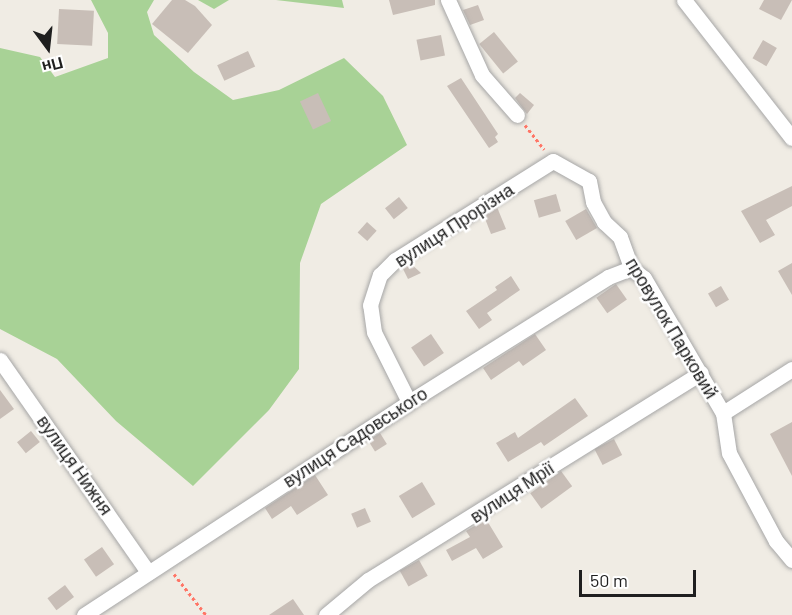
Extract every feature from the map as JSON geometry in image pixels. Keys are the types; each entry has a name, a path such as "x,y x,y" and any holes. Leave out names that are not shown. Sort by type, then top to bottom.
{"street":[{"path":"447,0 482,75 517,115"},
{"path":"684,0 792,138"},
{"name":"провулок Парковий","path":"553,161 589,182 593,202 604,222 620,237 631,268 644,278 723,413 729,453 776,541 792,560"},
{"name":"вулиця Прорізна","path":"409,402 374,332 370,305 380,275 395,260 553,161"},
{"name":"вулиця Садовського","path":"84,615 409,402 608,277 631,268"},
{"name":"вулиця Нижня","path":"0,360 148,572"},
{"path":"723,413 792,369"},
{"name":"вулиця Мрії","path":"326,615 368,580 701,373"}],"path":[{"path":"517,115 553,161"},
{"path":"164,561 206,615"}],"green space":[{"path":"91,0 154,0 147,12 154,35 194,72 233,100 279,90 344,58 383,96 407,145 321,204 300,263 299,369 269,410 193,486 116,421 57,359 0,329 0,48 40,57 55,77 108,58 108,33"},
{"path":"198,0 229,0 214,9"},
{"path":"276,0 342,0 344,8"}],"building":[{"path":"172,0 185,0 195,6 212,25 188,53 152,24"},
{"path":"389,0 435,0 435,5 393,15"},
{"path":"764,0 792,0 781,20 759,9"},
{"path":"478,5 484,20 470,25 463,10"},
{"path":"59,9 94,11 92,46 57,44"},
{"path":"494,32 518,62 503,73 479,44"},
{"path":"441,35 445,56 420,60 416,40"},
{"path":"763,40 777,48 766,66 752,58"},
{"path":"248,51 255,66 224,81 217,65"},
{"path":"461,78 498,134 495,137 498,142 489,148 447,86"},
{"path":"318,93 331,121 313,130 300,101"},
{"path":"520,93 534,105 527,114 515,98"},
{"path":"792,186 792,206 766,220 775,235 760,243 741,211"},
{"path":"556,194 561,211 539,218 534,200"},
{"path":"399,197 408,208 394,219 385,208"},
{"path":"497,207 506,229 491,234 484,216"},
{"path":"586,209 597,228 576,240 565,221"},
{"path":"367,222 377,231 367,241 358,232"},
{"path":"409,262 421,273 408,279 402,267"},
{"path":"792,263 792,295 778,271"},
{"path":"511,276 520,290 487,313 492,320 479,329 466,311 497,290 495,287"},
{"path":"616,284 627,300 607,313 596,298"},
{"path":"721,286 729,300 716,307 708,294"},
{"path":"431,334 444,353 424,366 411,347"},
{"path":"535,334 546,350 523,366 519,361 491,380 483,368"},
{"path":"0,390 14,409 0,419"},
{"path":"575,398 588,416 544,446 541,442 508,462 496,443 515,432 518,438"},
{"path":"792,422 792,476 770,434"},
{"path":"31,431 40,442 26,453 17,442"},
{"path":"380,433 387,444 375,451 368,440"},
{"path":"614,439 622,455 603,465 594,449"},
{"path":"561,471 572,486 541,509 530,493"},
{"path":"315,475 328,495 297,515 291,506 272,519 265,508"},
{"path":"422,482 435,504 412,518 399,496"},
{"path":"365,508 371,522 357,528 351,514"},
{"path":"486,519 503,547 483,559 476,548 452,561 446,550 470,537 466,531"},
{"path":"102,547 114,564 96,577 84,560"},
{"path":"419,560 428,576 408,586 400,571"},
{"path":"65,585 74,597 56,610 47,598"},
{"path":"293,599 304,615 269,615"}]}
